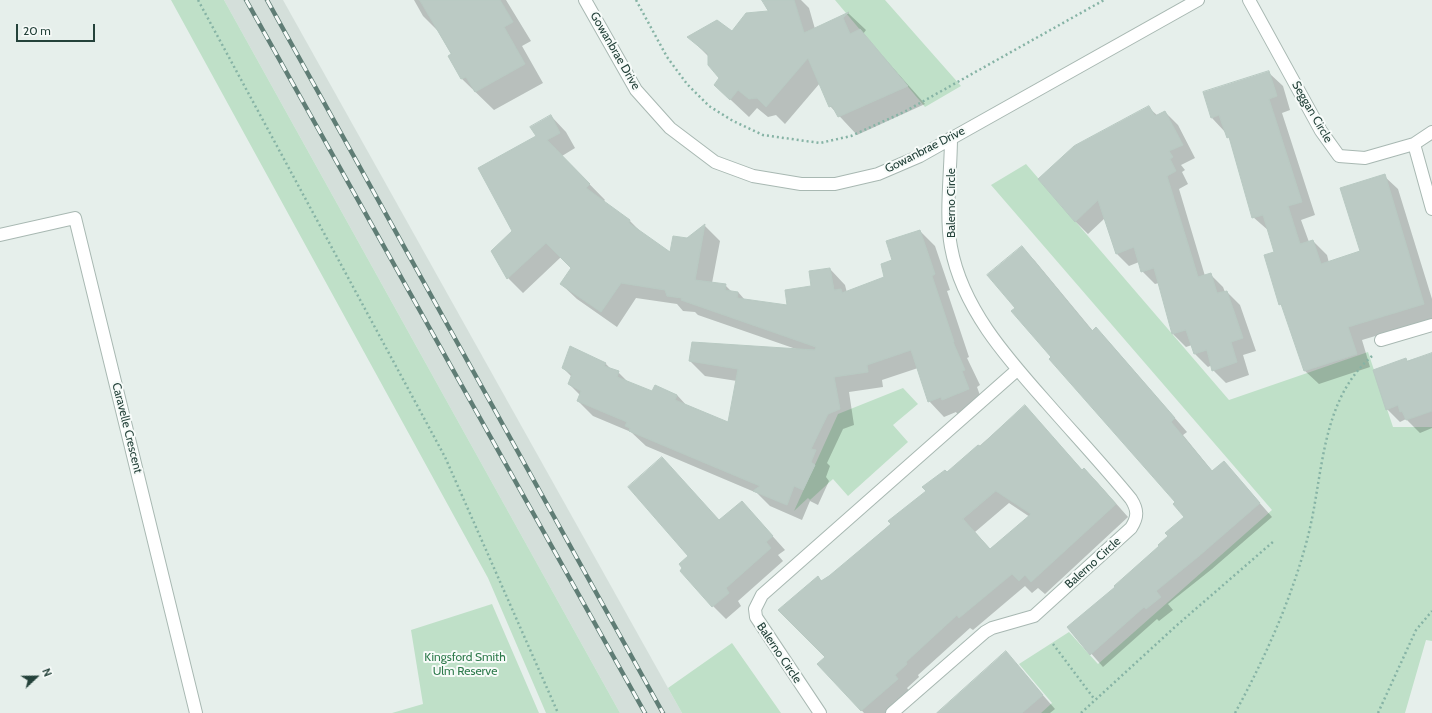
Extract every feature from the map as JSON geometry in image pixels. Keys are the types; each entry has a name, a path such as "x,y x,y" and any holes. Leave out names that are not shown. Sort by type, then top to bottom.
{"street":[{"name":"Gowanbrae Drive","path":"585,0 636,90 670,128 715,162 753,176 801,184 835,184 893,169 1198,0"},
{"name":"Seggan Circle","path":"1249,0 1321,131 1339,156 1365,158 1414,144 1432,132"},
{"name":"Balerno Circle","path":"892,713 985,632 992,628 1034,616 1127,533 1136,520 1137,512 1131,499 1018,370 969,301 954,263 950,238 951,138"},
{"path":"1414,144 1432,209"},
{"name":"Caravelle Crescent","path":"0,235 75,218 196,713"},
{"path":"1381,340 1432,325"},
{"name":"Balerno Circle","path":"820,713 756,617 755,610 762,595 1018,370"}],"path":[{"path":"198,0 445,457 558,713"},
{"path":"636,0 667,57 687,84 709,106 733,122 763,135 820,143 851,136 904,112 1104,0"},
{"path":"1235,713 1260,666 1288,597 1307,540 1328,431 1343,389 1358,368 1374,354 1381,340"},
{"path":"1081,713 1176,626 1274,541"},
{"path":"1378,713 1416,630 1432,611"},
{"path":"1053,644 1095,700"}],"shaded area":[{"path":"224,0 283,0 682,713 620,713"}],"green space":[{"path":"171,0 224,0 620,713 546,713 488,578"},
{"path":"835,0 885,0 961,86 925,107"},
{"path":"1026,164 1229,400 1368,352 1393,427 1432,427 1432,641 1426,640 1405,713 1041,713 1052,703 1019,664 1069,632 1098,664 1272,510 991,185"},
{"path":"903,388 918,404 893,425 908,442 848,496 833,479 810,500 808,498 794,511 838,414"},
{"name":"Kingsford Smith Ulm Reserve","path":"492,604 539,713 392,713 423,704 411,630"},
{"path":"732,643 781,713 682,713 668,688"}],"building":[{"path":"420,0 500,0 513,22 504,27 525,64 475,92 466,77 461,79 448,56 451,54"},
{"path":"762,0 794,0 804,33 849,12 843,18 850,34 860,29 908,86 838,117 832,106 829,107 808,58 766,107 757,98 749,99 738,90 730,100 714,85 719,78 708,65 708,54 687,37 717,20 732,31 746,13 768,11"},
{"path":"1269,71 1277,96 1269,99 1302,202 1288,206 1300,244 1313,240 1321,264 1360,251 1340,188 1385,174 1424,304 1348,327 1357,354 1304,371 1281,304 1279,305 1264,255 1274,252 1263,215 1252,218 1229,137 1227,138 1219,115 1211,118 1203,92"},
{"path":"1149,106 1155,116 1165,111 1183,145 1169,151 1173,157 1170,159 1176,171 1167,176 1198,277 1211,273 1217,293 1227,291 1243,338 1231,342 1237,362 1212,371 1207,350 1194,354 1186,330 1172,334 1154,268 1141,272 1134,247 1116,254 1098,200 1075,222 1038,179 1074,146"},
{"path":"551,115 560,133 547,140 590,184 586,188 630,220 629,223 670,252 673,236 687,238 705,224 695,280 726,284 725,290 738,292 737,298 787,305 785,290 811,286 809,271 830,268 834,290 841,289 842,293 884,277 881,264 892,260 886,241 920,230 935,274 932,276 953,342 965,370 962,371 969,389 942,400 941,397 928,402 911,350 867,365 868,372 834,377 840,409 828,414 811,449 816,450 811,462 815,465 803,490 794,486 787,505 753,491 760,486 629,431 630,428 625,426 627,422 577,401 581,391 568,384 572,374 562,368 570,346 606,363 604,366 619,371 617,377 652,391 655,385 677,395 675,400 728,422 738,369 689,361 692,342 815,350 816,347 681,300 682,298 667,296 665,290 621,283 601,312 560,284 571,268 546,243 507,279 491,251 512,231 478,168 536,136 530,127"},
{"path":"1022,246 1092,331 1096,327 1175,418 1171,422 1212,471 1224,461 1260,503 1156,591 1161,597 1146,609 1144,607 1090,655 1067,627 1115,587 1114,586 1159,546 1158,545 1168,536 1165,533 1184,517 1173,504 1175,502 1049,359 1051,357 1011,311 1015,308 987,275"},
{"path":"1432,353 1432,411 1406,420 1402,411 1400,412 1398,405 1386,410 1373,370 1406,358 1407,361"},
{"path":"1025,405 1082,470 1084,468 1116,504 1031,582 1025,575 1019,581 1012,574 959,618 957,615 906,662 907,664 895,675 898,679 861,711 817,664 825,657 778,610 818,576 821,581 829,576 891,524 888,521 926,491 922,487 945,470 947,472 978,445 980,446","holes":["996,491 1031,514 990,549 963,519"]},
{"path":"662,457 719,520 742,501 773,536 766,542 771,548 726,588 729,593 712,607 680,571 682,568 679,564 688,556 628,487"},
{"path":"1006,651 1043,695 1022,713 937,713"}],"railway":[{"path":"246,0 645,713"},
{"path":"267,0 663,713"}]}
